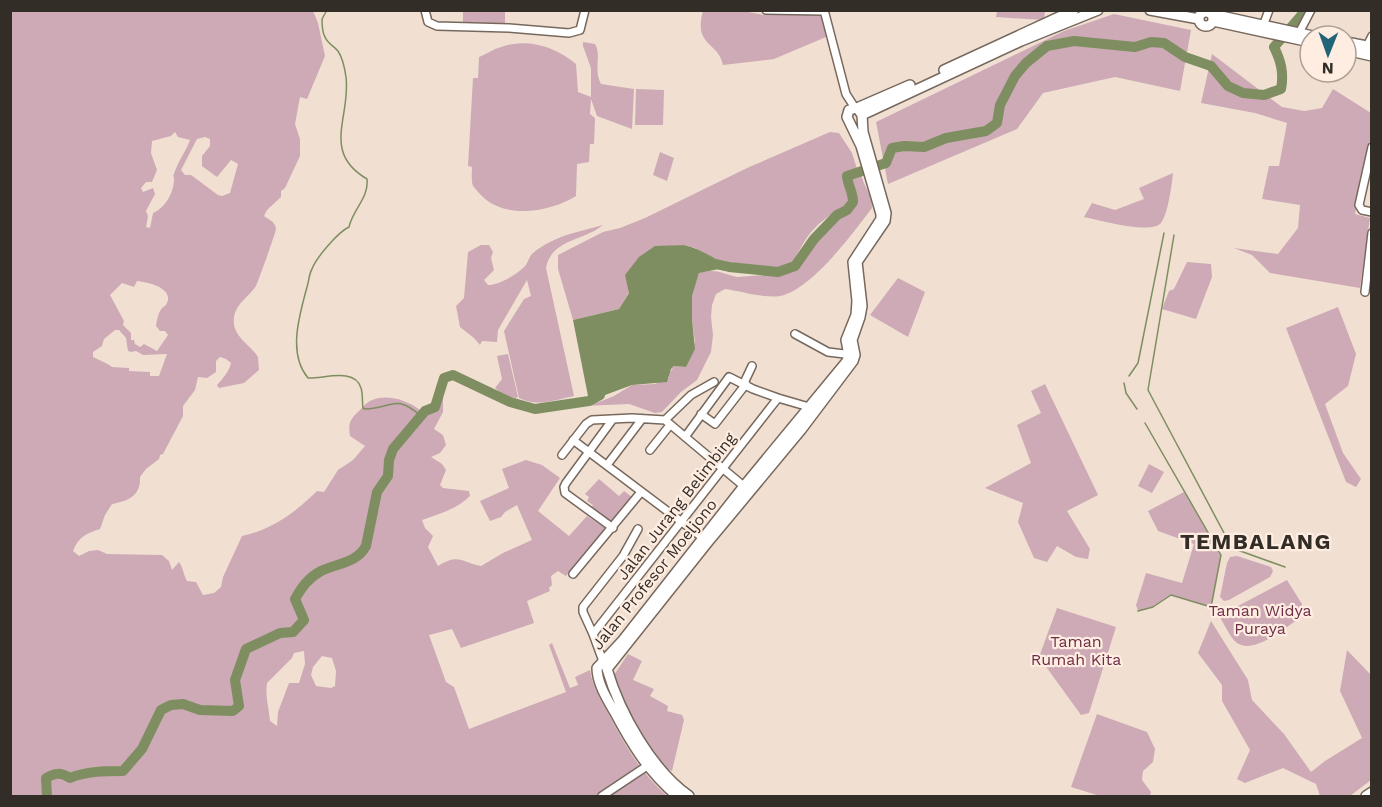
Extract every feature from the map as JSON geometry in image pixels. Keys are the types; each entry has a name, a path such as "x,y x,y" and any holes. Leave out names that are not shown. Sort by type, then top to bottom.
{"street":[{"path":"425,10 428,22 437,26 509,28 569,33 580,30 585,10"},
{"path":"747,489 801,430 853,362 852,340 858,316 853,262 881,219 881,204 856,110 846,93 824,11 766,10"},
{"path":"856,110 1060,14 1074,10"},
{"path":"856,110 1098,10"},
{"path":"1150,10 1207,15 1263,26 1274,32"},
{"path":"1189,10 1274,32 1298,35"},
{"path":"1263,26 1269,10"},
{"path":"1294,35 1311,10"},
{"path":"1294,35 1298,37"},
{"path":"1370,50 1371,36"},
{"path":"856,110 857,123 851,122 863,143"},
{"path":"1371,147 1359,202 1361,209 1371,212"},
{"path":"1365,292 1371,233"},
{"path":"795,334 828,352 852,355"},
{"path":"605,665 852,355"},
{"path":"701,414 715,424 745,383 752,366"},
{"path":"685,437 729,377 753,389 809,407"},
{"path":"650,450 667,422 691,395 714,382"},
{"name":"Jalan Jurang Belimbing","path":"593,634 778,398"},
{"path":"562,455 588,422 642,418 667,422 747,489"},
{"path":"606,465 642,418"},
{"path":"613,419 566,483 564,490 613,528"},
{"path":"573,440 706,540"},
{"path":"573,574 641,492"},
{"path":"638,529 622,556 583,607 583,612 624,716 664,775 689,796"},
{"name":"Jalan Profesor Moeljono","path":"605,665 597,670 600,682 632,746 658,780 676,796"},
{"path":"602,796 647,766"},
{"path":"1366,796 1371,792"}],"green space":[{"path":"10,11 313,11 325,56 307,99 300,97 295,124 300,139 300,156 285,188 281,191 281,197 264,216 272,221 276,229 256,286 238,307 234,318 237,333 258,357 259,370 244,383 219,388 217,385 231,363 220,357 216,361 216,372 207,378 198,377 195,390 183,406 183,416 163,454 140,477 136,493 128,499 112,504 100,529 84,536 73,551 79,556 98,550 107,554 162,555 169,561 172,570 179,562 187,581 196,582 203,595 214,593 221,587 223,577 242,536 273,525 292,513 317,491 324,492 338,470 353,460 365,446 350,436 349,428 350,422 367,403 376,399 389,398 409,403 420,410 433,405 435,398 443,396 443,412 434,429 443,435 446,445 440,453 431,457 442,464 446,470 440,485 443,488 469,491 470,496 454,508 422,520 425,528 433,536 428,547 438,566 456,559 481,566 532,540 517,505 501,517 490,521 480,501 509,488 502,469 526,460 542,465 560,478 538,511 569,536 587,516 608,530 566,576 558,571 551,576 550,591 527,601 534,623 461,648 452,629 429,635 446,682 454,687 469,729 566,692 549,645 552,643 570,688 578,685 575,677 590,670 597,692 627,747 649,778 667,796 11,796","holes":["175,132 178,137 190,140 174,175 170,196 165,204 153,213 150,228 146,227 148,216 146,211 155,194 153,188 143,192 141,188 146,182 152,182 157,170 151,153 152,141 171,136","205,137 210,139 210,146 202,156 202,166 217,177 231,160 238,164 230,193 218,195 191,175 185,175 181,170 197,139","137,281 147,283 159,287 167,294 166,305 160,312 156,326 168,335 157,351 144,344 140,347 135,344 134,340 131,340 131,333 123,325 124,321 110,295 122,283 134,287","115,330 119,330 126,338 128,351 136,351 143,355 167,354 159,376 150,376 150,372 112,367 93,357 93,352 102,346 104,339","304,651 305,664 299,683 289,683 278,712 277,726 270,721 267,683 292,658 294,653","322,656 332,658 336,671 335,686 331,688 316,686 311,675 313,667"]},
{"path":"463,11 505,11 505,24 463,22"},
{"path":"703,11 743,11 764,15 822,14 826,37 774,59 723,65 719,55 705,40 702,33"},
{"path":"997,11 1045,11 1044,20 996,17"},
{"path":"1114,14 1191,30 1180,91 1115,77 1043,93 1017,129 888,184 876,122 1064,31"},
{"path":"583,42 595,44 601,84 634,89 632,129 597,116 591,99 590,114 595,118 594,144 590,144 589,162 577,164 576,196 540,210 526,211 500,207 489,202 473,186 472,167 468,166 473,78 478,78 479,57 511,44 531,44 550,48 576,64 578,92 591,97 591,68"},
{"path":"1212,54 1282,107 1304,111 1322,108 1333,89 1371,113 1371,136 1355,214 1370,218 1360,288 1270,273 1252,255 1234,248 1278,254 1298,228 1300,205 1262,199 1269,166 1279,166 1287,123 1255,113 1201,103"},
{"path":"636,89 664,90 663,125 635,125"},
{"path":"830,132 839,133 852,153 857,169 844,174 845,186 850,194 846,206 829,216 814,229 791,263 779,268 752,268 732,262 722,263 695,248 684,245 656,247 619,309 573,320 558,269 558,255 603,232 645,218 747,168"},
{"path":"660,152 674,158 667,181 653,175"},
{"path":"1173,173 1166,213 1161,223 1155,226 1136,227 1084,217 1092,203 1115,210 1144,199 1139,188"},
{"path":"861,174 871,199 872,208 832,258 808,281 778,296 763,296 725,289 716,294 712,305 711,352 697,380 681,392 662,412 655,413 629,404 583,406 583,404 599,402 614,396 632,385 655,384 669,378 674,366 686,367 695,342 692,295 699,273 715,271 737,277 779,274 798,269 820,237 851,208 855,197 850,180"},
{"path":"603,225 554,251 546,268 574,396 539,402 519,398 504,331 524,299 531,296 527,280 498,330 497,342 482,341 480,345 460,327 456,306 464,298 468,252 481,245 489,245 493,252 491,258 494,270 484,280 488,285 492,285 518,272 539,248 564,236"},
{"path":"1187,262 1211,264 1212,277 1196,319 1162,309 1169,291 1174,289"},
{"path":"898,278 925,292 908,337 870,315"},
{"path":"1338,307 1356,354 1348,386 1325,404 1343,453 1361,479 1356,487 1346,482 1286,328"},
{"path":"508,354 518,397 516,398 504,396 495,388 502,379 497,356"},
{"path":"1045,384 1098,495 1067,511 1090,549 1088,559 1076,557 1057,546 1047,562 1034,558 1018,522 1023,503 985,488 1031,463 1017,425 1041,413 1031,391"},
{"path":"1149,464 1164,472 1152,493 1138,486"},
{"path":"599,479 619,496 624,491 632,497 613,524 590,509 593,505 587,501 589,497 585,494"},
{"path":"1184,492 1221,555 1211,607 1171,595 1153,607 1138,611 1136,605 1146,573 1182,583 1194,544 1158,531 1148,511"},
{"path":"1237,556 1271,567 1273,571 1270,577 1224,601 1220,597 1227,563 1230,557"},
{"name":"Taman Widya Puraya","path":"1287,580 1302,604 1300,618 1261,643 1244,646 1234,641 1219,616"},
{"name":"Taman Rumah Kita","path":"1057,608 1116,627 1089,713 1081,715 1039,657"},
{"path":"1211,621 1248,680 1252,700 1284,734 1311,772 1362,738 1340,691 1347,650 1371,675 1371,780 1350,796 1320,796 1316,784 1283,768 1245,783 1237,779 1250,750 1222,701 1222,685 1198,653"},
{"path":"628,654 642,661 633,680 654,689 650,696 668,706 667,711 682,715 684,720 672,771 650,749 634,726 623,704 614,675"},
{"path":"1097,714 1147,732 1155,749 1153,762 1143,771 1142,780 1151,792 1150,796 1100,796 1071,787"}],"shaded area":[{"path":"684,245 702,251 729,267 699,273 692,296 695,349 686,367 674,366 667,382 632,385 589,401 573,320 619,309 629,293 625,275 639,257 655,246"}],"waterway":[{"path":"327,10 322,19 323,33 339,54 346,77 341,145 353,169 367,179 367,186 349,227 328,246 311,271 297,333 298,357 308,378 346,376 358,382 362,390 363,408 365,409 399,403 421,416"},
{"path":"716,264 778,272 795,266 814,239 853,202 847,176 886,163 892,148 924,147 946,138 986,131 997,123 1000,105 1015,76 1026,63 1047,46 1074,41 1135,47 1151,42 1164,43 1185,57 1211,66 1228,86 1243,93 1264,95 1281,89 1281,67 1274,47 1306,10"},
{"path":"1129,376 1138,363 1164,233"},
{"path":"1174,235 1148,390 1232,548 1285,567"},
{"path":"47,796 46,778 52,775 60,774 70,778 103,771 123,771 142,749 161,710 171,705 183,704 200,710 233,711 239,706 235,680 246,649 280,633 293,632 304,620 295,599 306,583 321,571 352,560 362,552 366,546 377,492 388,476 389,460 393,449 425,411 435,407 444,378 453,375 510,402 535,409 589,401 600,395"},
{"path":"1124,383 1126,393 1137,409"},
{"path":"1138,611 1153,607 1171,595 1211,607 1221,555 1145,423"}],"district":[{"name":"TEMBALANG","path":"1256,541"}]}
